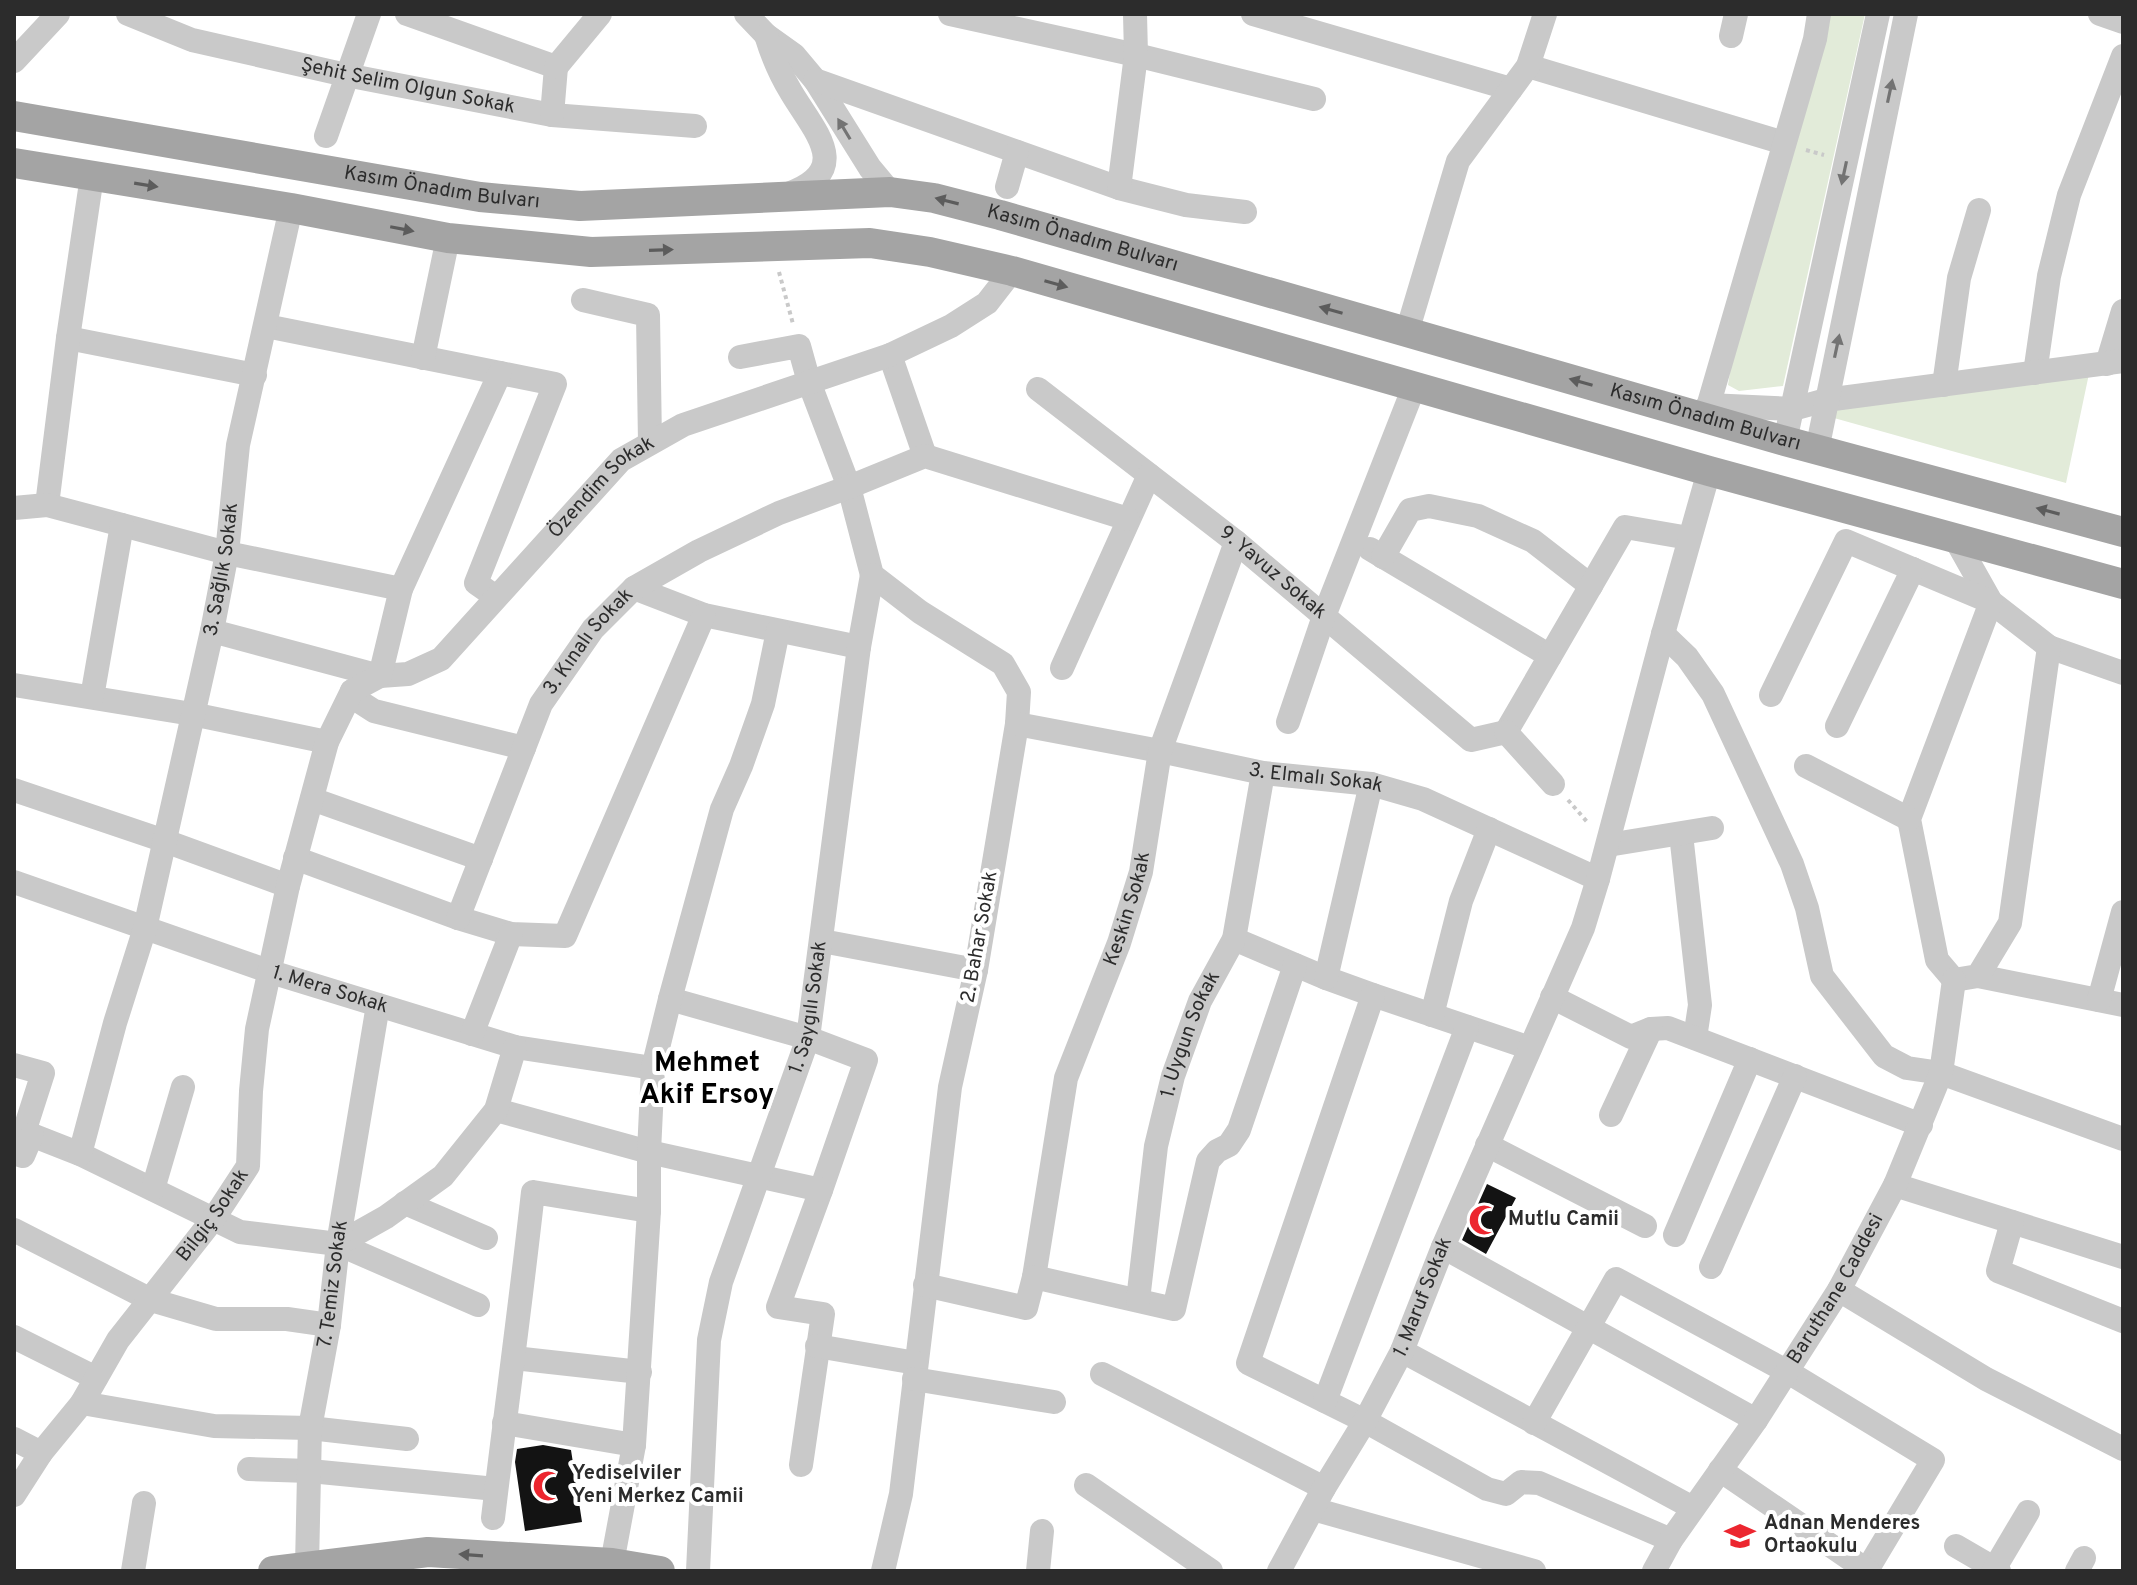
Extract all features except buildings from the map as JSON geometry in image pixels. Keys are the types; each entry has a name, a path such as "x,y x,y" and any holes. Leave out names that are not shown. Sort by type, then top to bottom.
{"main road":[{"name":"Kasım Önadım Bulvarı","path":"14,116 480,197 580,206 890,192 934,198 1407,332 1706,411 1817,450 2123,532"},
{"path":"14,163 291,208 448,238 591,252 870,243 930,252 1012,271 1709,471 2123,584"},
{"path":"273,1571 428,1552 612,1563 660,1571"}],"street":[{"path":"14,61 58,14"},
{"name":"Şehit Selim Olgun Sokak","path":"128,14 192,40 346,75 552,115 695,126"},
{"path":"326,136 369,14"},
{"path":"407,14 556,67"},
{"path":"552,115 556,67 600,14"},
{"path":"746,14 766,35 794,55 815,80 870,168 890,192"},
{"path":"950,14 1314,99"},
{"path":"1119,188 1136,55 1135,14"},
{"path":"1253,14 1511,89"},
{"path":"1407,332 1458,161 1528,66 1545,14"},
{"path":"1819,14 1815,39 1706,411 1793,409 1826,400 2115,362 2123,311"},
{"path":"1785,441 1878,14"},
{"path":"1817,450 1906,14"},
{"path":"2100,14 2123,22"},
{"path":"766,35 773,59 824,147 823,164 817,179 808,187 782,197"},
{"path":"2035,373 2049,276 2069,195 2117,88 2123,56"},
{"path":"1528,66 1784,143"},
{"path":"815,80 1119,188 1186,205 1245,212"},
{"path":"1007,187 1017,152"},
{"path":"47,505 92,176"},
{"name":"3. Sağlık Sokak","path":"80,1154 115,1023 145,928 212,631 227,553 238,445 291,208"},
{"path":"1944,385 1959,278 1979,210"},
{"path":"423,358 448,238"},
{"name":"Özendim Sokak","path":"212,631 380,676 408,674 441,659 621,460 683,425 890,355 951,326 987,303 1012,271"},
{"path":"583,300 648,315 650,443"},
{"path":"266,326 555,384 476,583 496,597"},
{"path":"68,338 255,375"},
{"path":"740,357 799,346 809,382 849,487 872,575"},
{"path":"890,355 925,456 1128,519"},
{"path":"500,373 401,589 380,676 352,691 360,702 374,711 524,748"},
{"path":"1288,722 1324,616 1414,387"},
{"name":"9. Yavuz Sokak","path":"1038,389 1236,542 1471,740 1506,732"},
{"name":"3. Kınalı Sokak","path":"458,918 541,704 593,629 634,588 699,551 779,513 925,456"},
{"name":"1. Maruf Sokak","path":"1279,1571 1402,1351 1443,1247 1583,928 1709,471"},
{"path":"1062,668 1149,475"},
{"path":"14,508 47,505 227,553 401,589"},
{"path":"1383,557 1410,510 1429,506 1478,516 1533,541 1591,586"},
{"path":"92,697 122,525"},
{"path":"1553,784 1506,732 1625,527 1689,538"},
{"path":"1355,540 1550,656"},
{"path":"1956,540 1991,602"},
{"path":"1771,695 1846,541 1991,602 2049,647 2123,673"},
{"name":"Keskin Sokak","path":"925,1285 1026,1308 1034,1277 1066,1078 1119,943 1141,872 1160,751 1236,542"},
{"path":"1837,726 1913,569"},
{"name":"1. Saygılı Sokak","path":"698,1571 709,1340 721,1282 808,1038 859,647 872,575"},
{"name":"2. Bahar Sokak","path":"872,575 920,612 1003,664 1019,692 1017,724 976,970 950,1087 901,1494 883,1571"},
{"path":"634,588 704,615 859,647"},
{"path":"1991,602 1909,819 1937,960 1954,980 1978,976 2123,1005"},
{"path":"295,858 458,918 511,934 565,936 704,615"},
{"path":"612,1563 634,1445 649,1211 653,1068 722,809 763,704 778,631"},
{"path":"1663,634 1687,657 1713,694 1789,856 1804,897 1822,976 1884,1056 1907,1068 1941,1073 2123,1139"},
{"path":"1978,976 2010,923 2049,647"},
{"path":"14,685 192,714 327,742"},
{"name":"Bilgiç Sokak","path":"14,1495 41,1453 82,1403 118,1340 214,1218 248,1166 257,1029 288,886 327,742 352,691"},
{"name":"3. Elmalı Sokak","path":"1017,724 1263,773 1371,784 1423,799 1598,879"},
{"path":"1806,766 1909,819"},
{"name":"1. Uygun Sokak","path":"1138,1300 1156,1146 1173,1076 1200,1001 1234,939 1263,773"},
{"path":"1326,978 1371,784"},
{"path":"14,790 288,886"},
{"path":"312,799 481,859"},
{"path":"1608,845 1712,828"},
{"path":"1432,1015 1461,901 1489,829"},
{"path":"1681,834 1700,1005 1695,1038"},
{"name":"1. Mera Sokak","path":"14,882 271,972 515,1047 653,1068"},
{"path":"2099,1000 2123,912"},
{"path":"472,1034 511,934"},
{"path":"1234,939 1326,978 1530,1048"},
{"path":"822,941 976,970"},
{"path":"1034,1277 1174,1309 1208,1161 1217,1151 1229,1145 1239,1130 1295,965"},
{"name":"Baruthane Caddesi","path":"1654,1571 1671,1540 1788,1372 1839,1290 1895,1185 1941,1073 1954,980"},
{"path":"1373,995 1248,1363 1365,1421 1487,1489 1506,1494 1521,1482 1539,1483 1671,1540"},
{"path":"1552,997 1631,1037 1651,1029 1668,1028 1921,1125"},
{"path":"670,999 808,1038 866,1060 778,1307 823,1314 801,1465"},
{"name":"7. Temiz Sokak","path":"307,1566 310,1428 329,1325 338,1244 378,1005"},
{"path":"1325,1401 1467,1027"},
{"path":"1611,1115 1651,1029"},
{"path":"338,1244 443,1176 496,1110 515,1047"},
{"path":"1675,1235 1750,1059"},
{"path":"14,1065 43,1073 23,1140 80,1154 240,1232 338,1244 478,1305"},
{"path":"1711,1267 1795,1076"},
{"path":"153,1189 183,1087"},
{"path":"496,1110 649,1152 821,1190"},
{"path":"1487,1145 1645,1226"},
{"path":"1895,1185 2123,1257"},
{"path":"493,1518 533,1192 649,1211"},
{"path":"405,1203 486,1238"},
{"path":"2012,1222 1998,1271 2123,1321"},
{"path":"14,1230 151,1300 216,1319 287,1319 329,1325"},
{"path":"1443,1247 1756,1420"},
{"path":"1534,1423 1616,1279 1788,1372 1933,1460 1868,1571 1720,1470"},
{"path":"1839,1290 1986,1379 2123,1449"},
{"path":"14,1337 96,1378"},
{"path":"817,1346 1054,1402"},
{"path":"1402,1351 1693,1508"},
{"path":"514,1358 640,1372"},
{"path":"1102,1374 1318,1498 1534,1571"},
{"path":"82,1403 214,1426 310,1428 407,1439"},
{"path":"504,1423 634,1445"},
{"path":"14,1439 41,1453"},
{"path":"249,1469 310,1471 496,1489"},
{"path":"1086,1485 1174,1560 1211,1571"},
{"path":"133,1571 144,1503"},
{"path":"1956,1546 1995,1570 2028,1512"},
{"path":"1038,1571 1042,1531"}],"path":[{"path":"1784,143 1847,162"},
{"path":"779,272 799,346"},
{"path":"1553,784 1608,845"}],"green space":[{"path":"1828,14 1865,14 1783,386 1739,391 1728,385 1733,353"},
{"path":"2090,369 2066,483 1834,418 1825,404"}],"place":[{"name":"Mutlu Camii","path":"1484,1220"},
{"name":"Yediselviler Yeni Merkez Camii","path":"548,1486"},
{"name":"Adnan Menderes Ortaokulu","path":"1740,1536"}],"district":[{"name":"Mehmet Akif Ersoy","path":"707,1080"}]}
